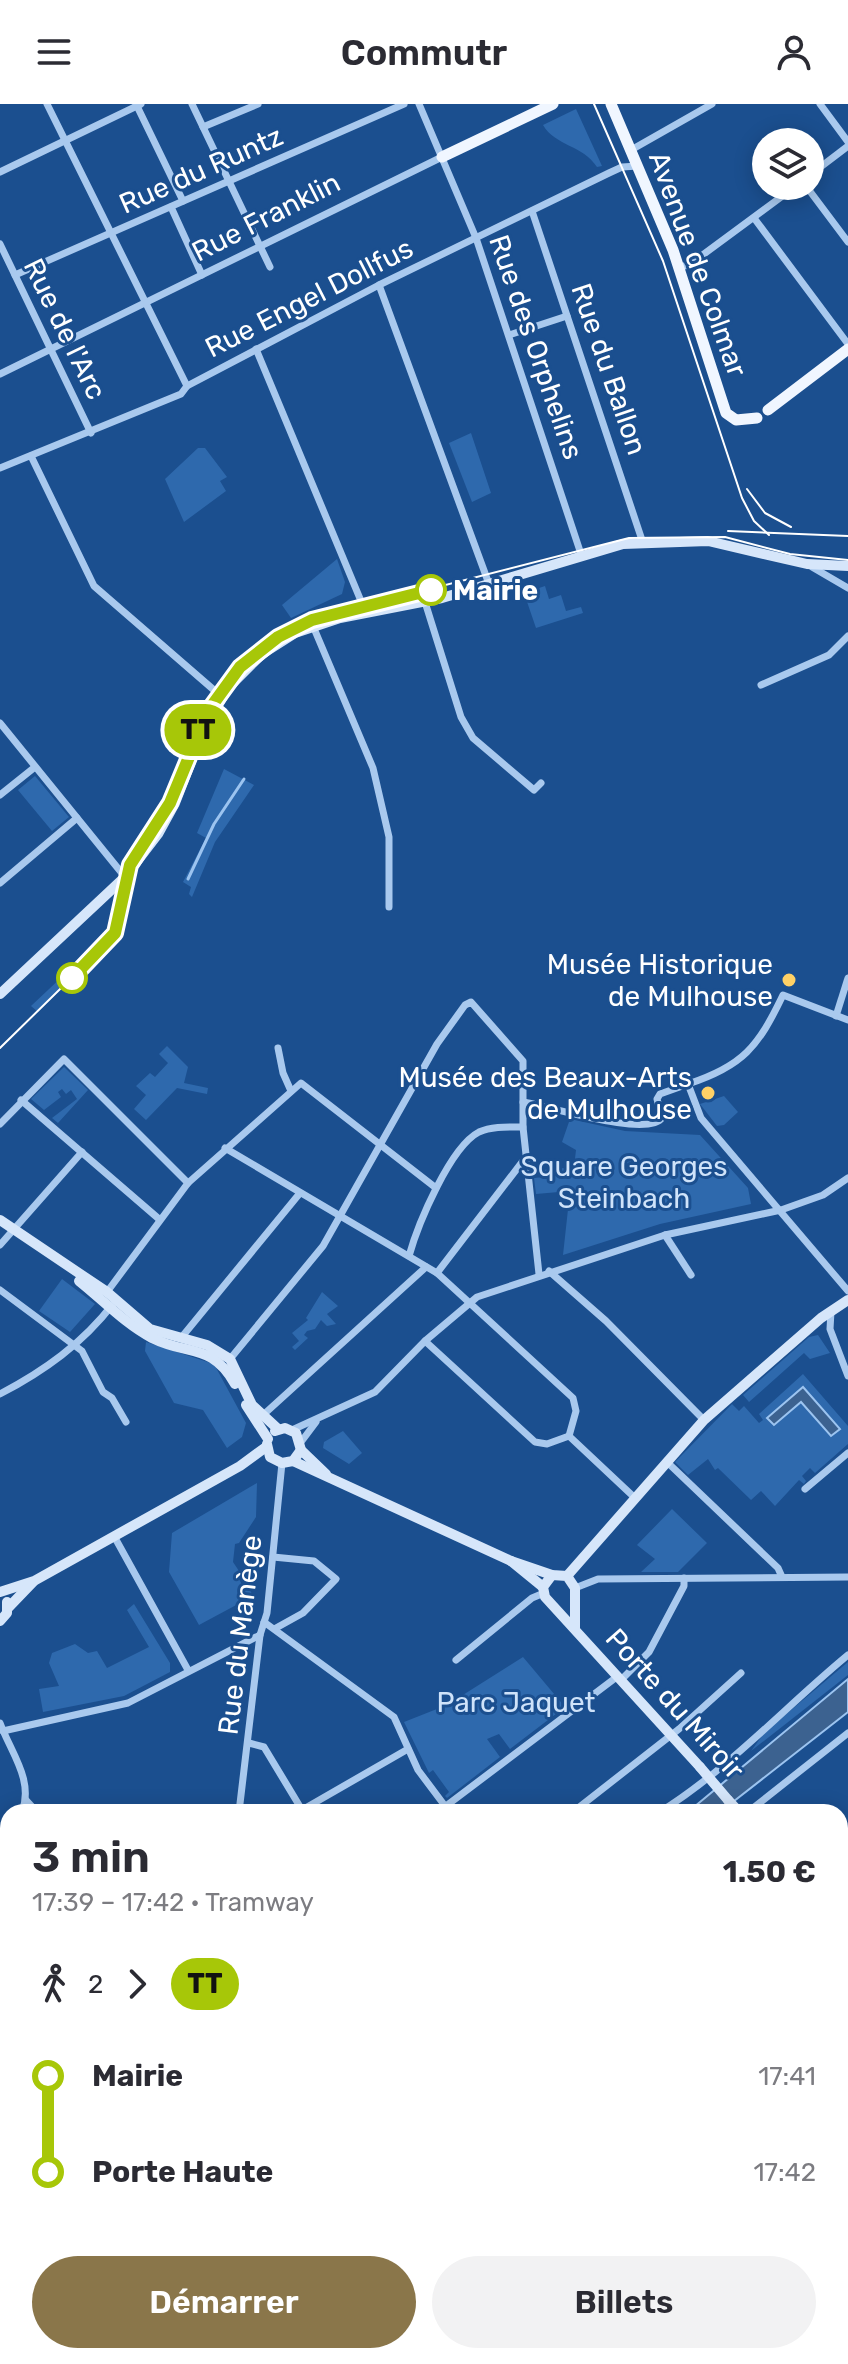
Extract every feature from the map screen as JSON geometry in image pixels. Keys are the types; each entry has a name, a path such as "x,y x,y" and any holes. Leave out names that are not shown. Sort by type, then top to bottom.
{"main road":[{"name":"Rue Franklin","path":"442,157 553,104"},
{"name":"Avenue de Colmar","path":"611,104 679,267 726,413 736,420 755,419"},
{"path":"768,410 848,346"}],"street":[{"path":"47,104 187,386"},
{"path":"192,104 270,267"},
{"path":"203,127 258,104"},
{"name":"Rue du Runtz","path":"15,275 404,104"},
{"name":"Rue des Orphelins","path":"419,104 476,238 581,554"},
{"path":"631,150 712,104"},
{"path":"820,104 848,144 824,164"},
{"path":"0,172 138,105 183,201"},
{"name":"Rue Franklin","path":"0,374 442,157"},
{"name":"Rue Engel Dollfus","path":"0,468 181,394 187,386 379,285 622,167 638,166"},
{"path":"679,267 689,265 778,200"},
{"path":"816,200 848,242"},
{"path":"171,207 202,275"},
{"name":"Rue du Ballon","path":"532,211 643,543"},
{"path":"754,218 848,346"},
{"name":"Rue de l'Arc","path":"0,244 91,433"},
{"path":"379,285 489,584"},
{"path":"509,335 567,316"},
{"path":"256,349 366,613"},
{"path":"31,456 94,586 222,697"},
{"path":"0,994 125,877 158,834 175,803 203,731 222,697 262,654 313,626 425,602 581,554 643,543 708,541 807,564 848,566"},
{"path":"807,564 848,588"},
{"path":"425,602 458,711 473,738 534,790 541,783"},
{"path":"313,626 374,776 389,837 389,907"},
{"path":"761,685 822,659 848,636"},
{"path":"0,723 125,877"},
{"path":"0,795 35,767"},
{"path":"0,883 77,818"},
{"path":"836,1016 848,978"},
{"path":"523,1102 637,1126 654,1125 661,1121 658,1096 731,1068 766,1028 783,995 848,1020"},
{"path":"230,1359 318,1253 382,1147 437,1044 465,1005 474,1002 521,1057 523,1127 539,1274"},
{"path":"278,1048 283,1073 291,1091"},
{"path":"0,1124 64,1059 188,1183"},
{"path":"92,1292 100,1295 107,1292 188,1183 301,1083 436,1188"},
{"path":"688,1084 695,1109 848,1291"},
{"path":"21,1100 159,1219"},
{"path":"409,1256 436,1188 472,1137 489,1128 523,1127"},
{"path":"225,1148 437,1273 471,1301 573,1398 576,1411 569,1436"},
{"path":"0,1245 82,1152"},
{"path":"437,1273 527,1156"},
{"path":"517,1169 529,1173"},
{"path":"71,1270 92,1292 150,1329 207,1345 230,1359 252,1405 278,1429 292,1430 316,1422 375,1392 425,1341 471,1301 539,1274 665,1235 781,1210 823,1195 848,1178"},
{"path":"153,1338 179,1342 300,1193"},
{"path":"0,1220 107,1292 113,1305 153,1338 209,1354 219,1360 268,1448 288,1462 328,1476 511,1561 552,1575 567,1576"},
{"path":"665,1235 691,1275"},
{"path":"262,1416 426,1267"},
{"path":"549,1271 606,1321 704,1420"},
{"path":"0,1290 76,1345 103,1392 112,1398 126,1422"},
{"path":"567,1576 704,1420 831,1311 848,1300"},
{"path":"0,1394 45,1369 76,1345 113,1305"},
{"path":"831,1311 830,1329 848,1376"},
{"path":"425,1341 535,1442 547,1444 569,1436"},
{"path":"288,1462 316,1422"},
{"path":"8,1608 0,1592 34,1581 240,1466 268,1448 278,1429"},
{"path":"292,1430 301,1446 328,1476"},
{"path":"569,1436 635,1498"},
{"path":"805,1489 848,1453"},
{"name":"Rue du Manège","path":"240,1804 260,1635 288,1462"},
{"path":"667,1462 778,1568 782,1577"},
{"path":"114,1536 188,1670"},
{"path":"273,1557 314,1561 336,1579 303,1613 276,1628"},
{"path":"511,1561 556,1605 564,1604 573,1593 598,1579 848,1577"},
{"path":"456,1660 544,1590 552,1575"},
{"path":"567,1576 573,1593"},
{"path":"449,1804 620,1678 649,1652 684,1586 684,1578"},
{"path":"0,1621 34,1581"},
{"name":"Porte du Miroir","path":"573,1593 575,1628"},
{"name":"Porte du Miroir","path":"556,1605 734,1804"},
{"path":"264,1622 394,1717 418,1770 439,1804"},
{"path":"25,1804 25,1781 2,1727 109,1709 260,1635"},
{"path":"671,1804 732,1760 780,1712 848,1655"},
{"path":"583,1804 671,1735 741,1673"},
{"path":"751,1804 848,1733"},
{"path":"249,1743 264,1747 298,1804"},
{"path":"312,1804 408,1749"},
{"path":"26,1800 30,1804"}],"green space":[{"path":"576,109 602,166 597,167 584,154 548,132 543,125"},
{"path":"471,433 491,493 472,502 449,443"},
{"path":"198,448 205,448 227,477 220,481 226,491 184,522 165,479"},
{"path":"337,559 345,582 342,594 291,618 282,605"},
{"path":"545,586 549,599 561,595 566,611 581,607 583,613 536,628 524,593"},
{"path":"224,769 254,785 215,842 192,897 189,894 191,887 183,882 206,838 197,833"},
{"path":"35,776 69,817 52,831 18,790"},
{"path":"99,942 105,947 38,1012 31,1006"},
{"path":"167,1046 188,1067 184,1083 208,1088 207,1094 177,1088 146,1120 134,1109 146,1095 136,1086 150,1073 155,1077 168,1063 159,1054"},
{"path":"64,1067 88,1090 58,1123 52,1118 77,1099 71,1090 66,1094 62,1089 58,1092 61,1097 44,1110 31,1099"},
{"path":"724,1096 738,1112 724,1125 717,1126 700,1104"},
{"name":"Square Georges Steinbach","path":"570,1119 625,1131 700,1135 748,1188 751,1204 660,1224 563,1255 570,1191 536,1194 534,1178 544,1177 543,1170 574,1167 576,1150 562,1142"},
{"path":"62,1279 95,1304 70,1332 39,1311"},
{"path":"322,1292 338,1306 327,1314 336,1324 327,1326 321,1320 315,1329 307,1331 304,1335 308,1338 295,1350 292,1347 299,1341 292,1333 308,1320 306,1318"},
{"path":"818,1335 830,1353 810,1359 804,1353 749,1402 743,1395 809,1337"},
{"path":"146,1342 214,1364 246,1423 242,1437 227,1448 203,1410 174,1403 145,1351"},
{"path":"803,1374 848,1426 848,1444 815,1473 810,1468 802,1476 806,1481 804,1484 799,1480 775,1506 761,1491 751,1500 718,1468 715,1470 708,1459 688,1475 675,1462 732,1404 739,1411 744,1406 759,1423 763,1420 759,1414"},
{"path":"343,1431 362,1453 349,1464 323,1448 324,1442"},
{"path":"257,1483 256,1517 239,1543 235,1544 233,1562 243,1577 239,1579 242,1585 247,1584 253,1596 199,1625 169,1572 172,1533"},
{"path":"672,1509 707,1543 678,1572 641,1572 655,1559 637,1545"},
{"path":"134,1604 170,1663 170,1672 124,1696 43,1712 39,1689 59,1686 49,1663 52,1653 75,1644 88,1653 97,1651 107,1668 149,1647 127,1610"},
{"name":"Parc Jaquet","path":"523,1657 565,1707 510,1749 499,1734 487,1739 500,1757 447,1798 445,1796 449,1792 433,1770 429,1773 404,1722 447,1705"},
{"path":"848,1662 848,1675 751,1751 765,1732"}],"shaded area":[{"path":"803,1387 840,1429 831,1436 801,1402 774,1425 767,1418"},
{"path":"848,1679 848,1712 730,1804 698,1804"}],"waterway":[{"path":"188,879 214,824 244,779"}],"tram line":[{"path":"594,104 663,261 742,498 754,521 769,535"},
{"path":"747,489 765,513 791,527"},
{"path":"728,531 848,536"},
{"path":"0,1048 110,940 118,924 130,865 170,803 199,728 218,693 258,651 293,629 328,615 629,538 725,537 790,554 848,560"},
{"name":"TT","path":"72,978 115,933 130,865 170,803 199,728 218,693 240,667 278,637 312,620 431,590"}],"place":[{"name":"Mairie","path":"431,590"},
{"name":"Musée Historique de Mulhouse","path":"789,980"},
{"name":"Musée des Beaux-Arts de Mulhouse","path":"708,1093"}]}
